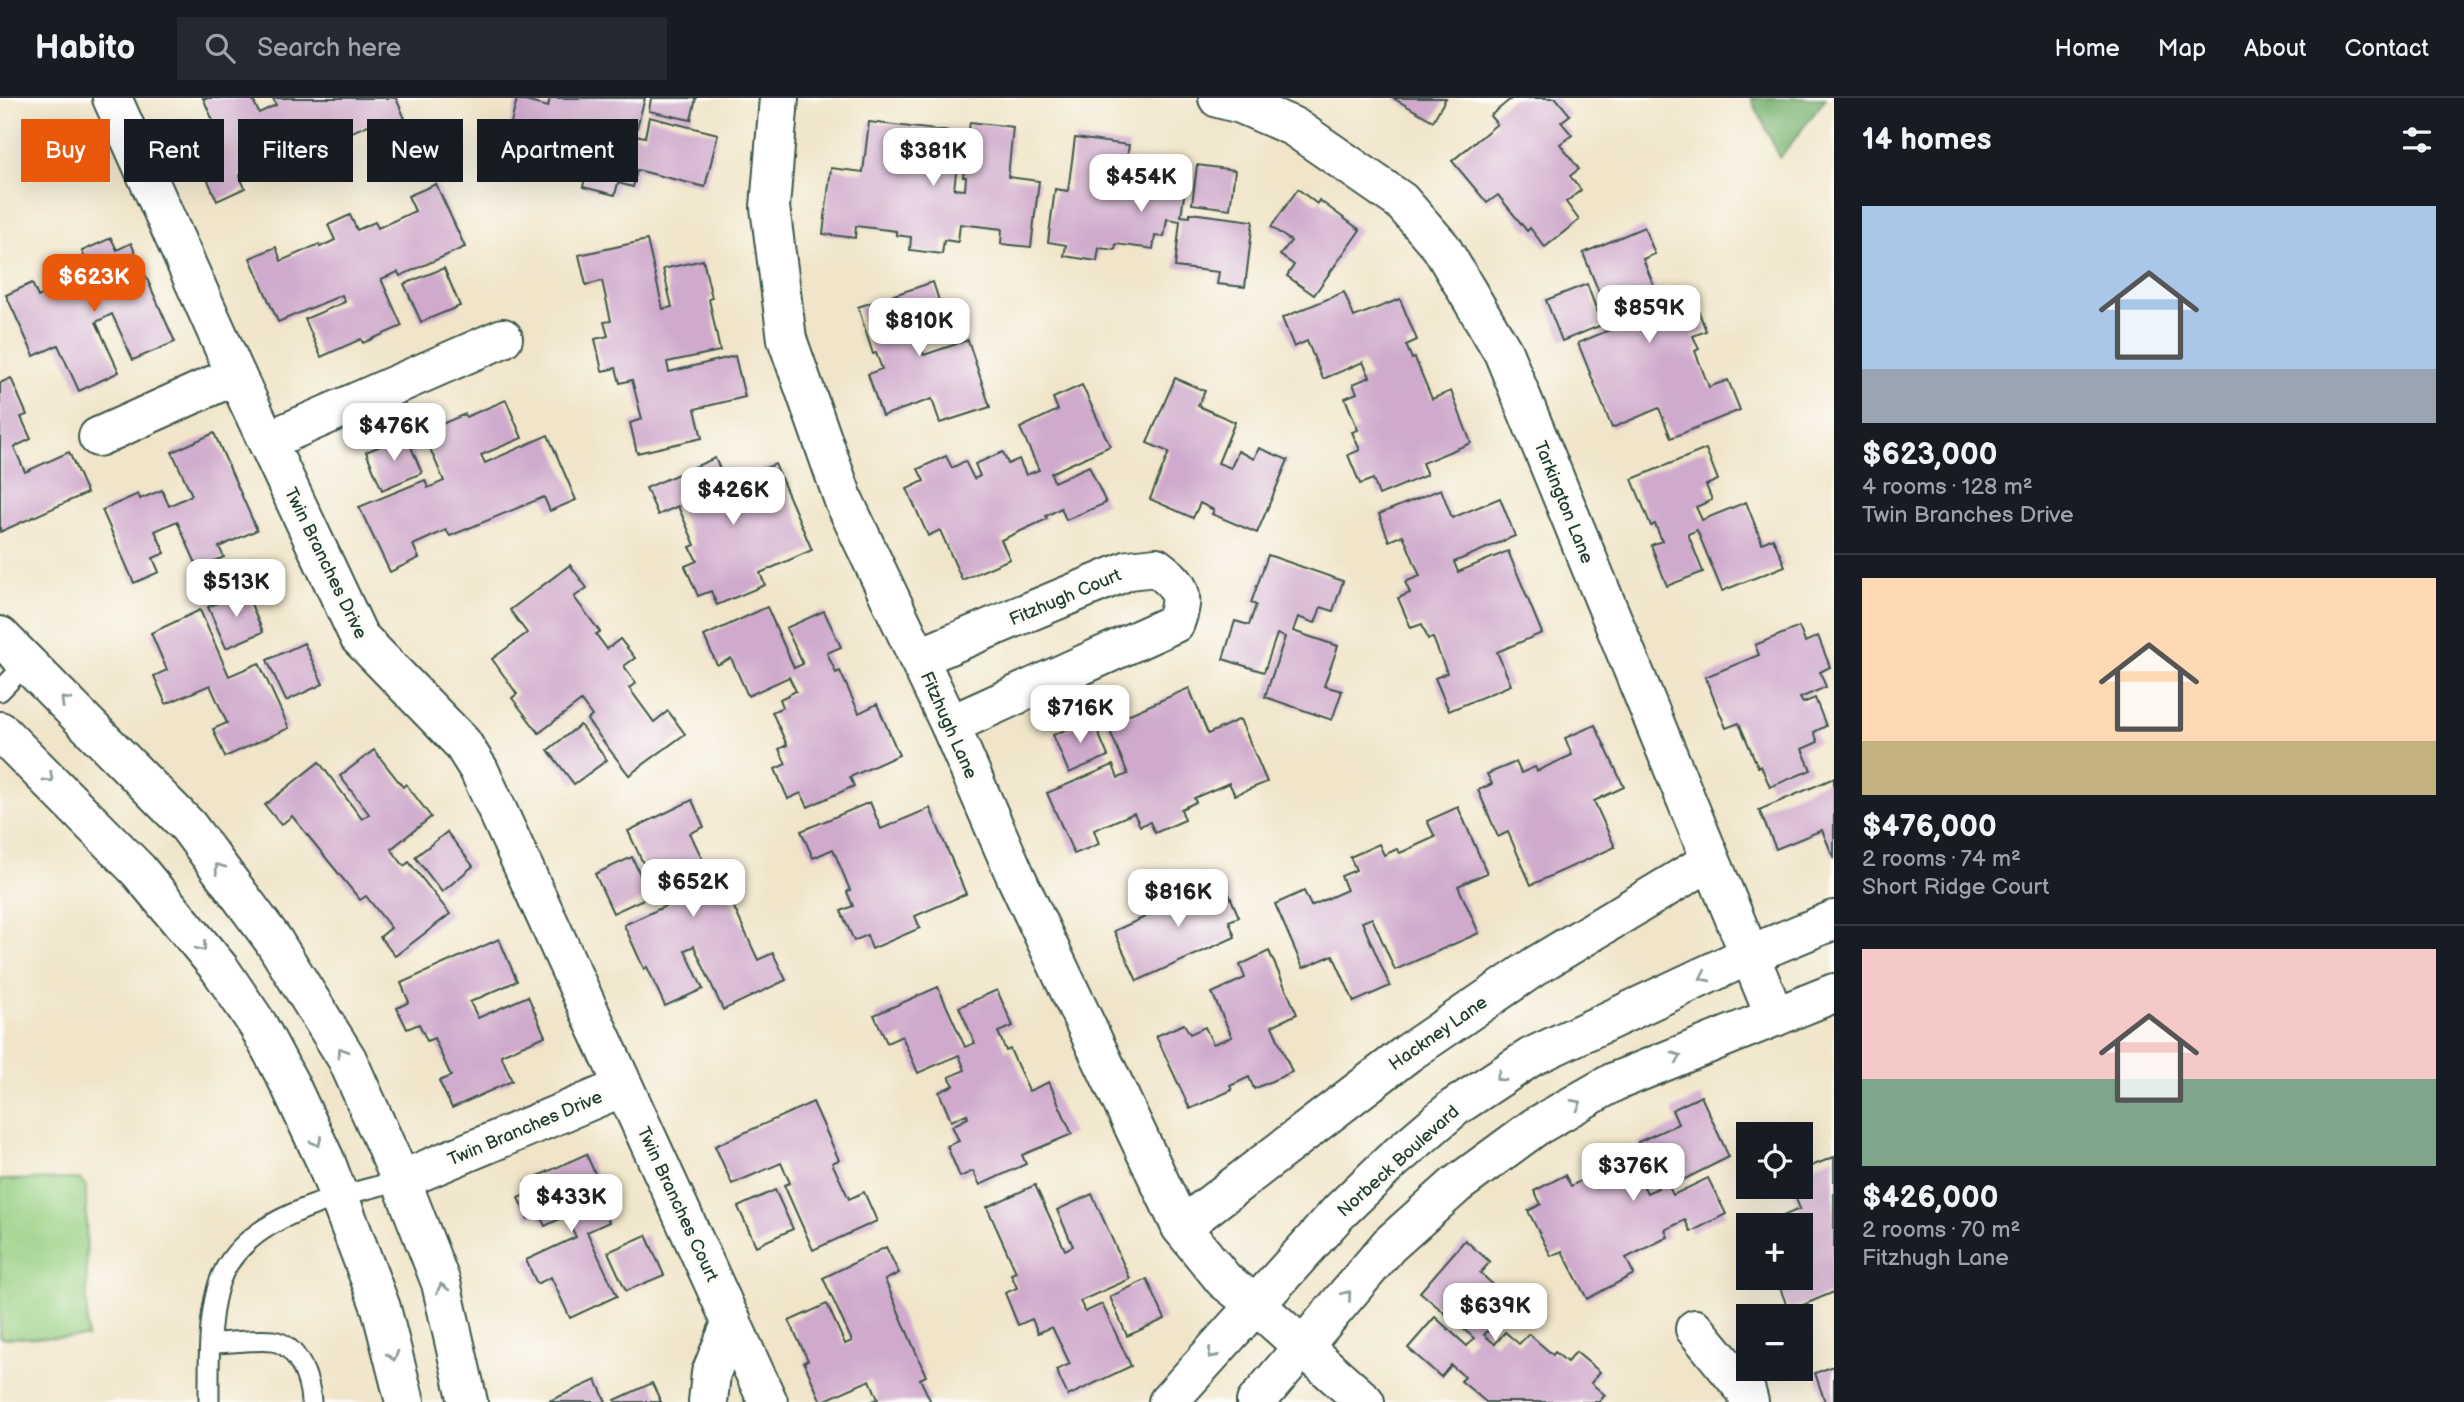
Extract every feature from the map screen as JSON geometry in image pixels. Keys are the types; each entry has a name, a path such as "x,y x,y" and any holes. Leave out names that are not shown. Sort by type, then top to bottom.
{"street":[{"name":"Twin Branches Drive","path":"112,98 236,375 359,637 462,743 480,770 623,1087 401,1180"},
{"name":"Fitzhugh Lane","path":"779,98 770,207 787,339 844,501 950,725 1016,877 1181,1227 1224,1280 1365,1402"},
{"name":"Tarkington Lane","path":"1218,98 1241,104 1294,127 1401,201 1441,247 1503,352 1775,1017"},
{"path":"267,441 503,338"},
{"path":"98,437 236,375"},
{"name":"Fitzhugh Court","path":"918,658 1129,570 1156,567 1174,581 1182,604 1175,623 950,725"},
{"path":"0,636 188,827 273,940 347,1059 401,1180 441,1283 468,1402"},
{"path":"0,731 138,870 220,969 258,1025 325,1160 381,1308 405,1402"},
{"name":"Hackney Lane","path":"1181,1227 1408,1053 1537,965 1710,861"},
{"name":"Norbeck Boulevard","path":"1168,1402 1339,1212 1393,1160 1455,1107 1531,1057 1749,955 1834,920"},
{"path":"1256,1402 1389,1245 1456,1185 1535,1127 1614,1082 1834,993"},
{"name":"Twin Branches Court","path":"623,1087 768,1402"},
{"path":"708,1402 711,1373 732,1321"},
{"path":"1695,1329 1746,1391 1749,1402"}],"lane":[{"path":"0,691 27,663"},
{"path":"209,1402 217,1288 234,1255 258,1233 291,1214 401,1180"},
{"path":"212,1343 275,1341 299,1357 310,1387 311,1402"}],"green space":[{"path":"1751,98 1826,98 1780,158"},
{"path":"79,1179 86,1186 87,1337 0,1338 0,1180"}],"building":[{"path":"203,98 252,98 259,113 276,105 273,98 396,98 405,119 367,119 367,125 353,131 353,119 238,119 238,182 242,182 245,188 217,201 209,182 224,182 224,119 212,119"},
{"path":"550,98 645,98 638,124 638,119 512,119 517,99 548,107"},
{"path":"651,98 696,98 691,120 649,111"},
{"path":"1393,98 1446,98 1433,121"},
{"path":"1512,98 1556,98 1570,115 1561,122 1572,135 1560,144 1579,169 1570,176 1581,190 1566,202 1579,220 1545,247 1530,228 1527,231 1498,195 1487,203 1452,161 1497,124 1490,116"},
{"path":"649,117 718,134 705,187 638,170 638,136 645,137"},
{"path":"869,122 961,133 954,189 965,190 966,177 963,177 970,122 1013,127 1008,177 1039,181 1031,247 1001,244 1002,229 960,224 958,242 944,240 942,254 910,250 911,237 896,235 896,231 856,226 855,238 823,234 831,168 863,172"},
{"path":"1075,138 1129,145 1126,164 1173,170 1172,174 1187,176 1181,216 1190,217 1190,213 1253,221 1245,287 1217,284 1219,272 1175,267 1180,221 1167,219 1164,237 1155,236 1153,249 1116,244 1115,250 1099,248 1097,261 1064,256 1066,245 1048,242 1055,189 1068,191"},
{"path":"1197,165 1235,170 1230,209 1192,204"},
{"path":"584,182 634,182 633,187 618,183 615,195 583,187"},
{"path":"436,184 465,247 400,276 398,272 381,279 402,326 363,343 361,339 321,357 305,319 345,302 342,295 278,322 250,258 276,247 281,261 319,244 320,247 335,240 328,225 350,215 357,230 375,222 378,228 415,211 408,196"},
{"path":"1298,189 1317,204 1319,200 1360,230 1314,295 1287,276 1294,265 1280,255 1291,241 1271,227"},
{"path":"1644,227 1655,254 1643,259 1658,296 1674,290 1680,305 1694,299 1706,331 1693,336 1699,349 1695,351 1709,387 1728,380 1740,410 1671,438 1659,408 1612,428 1578,343 1629,322 1625,310 1609,317 1583,253"},
{"path":"111,238 117,250 131,243 175,342 133,360 112,314 96,322 119,372 79,391 58,345 34,356 6,295 32,283 38,297 77,279 73,271 87,264 82,251"},
{"path":"647,240 663,309 672,307 663,269 703,260 712,298 709,299 720,351 667,362 669,372 735,356 745,397 695,409 702,438 637,453 630,423 642,419 632,380 620,383 616,368 602,371 595,339 608,336 604,322 611,321 602,281 586,285 579,255"},
{"path":"444,268 460,306 421,322 404,284"},
{"path":"933,282 943,313 931,318 935,333 919,339 924,355 968,340 990,407 940,423 932,399 882,416 868,374 882,369 876,353 873,354 858,307"},
{"path":"1587,284 1602,325 1562,341 1546,300"},
{"path":"1344,292 1354,317 1400,299 1417,340 1406,345 1412,359 1415,358 1432,399 1451,391 1471,443 1422,463 1427,475 1379,495 1373,479 1360,484 1348,455 1360,450 1352,432 1358,430 1345,398 1357,393 1353,384 1370,377 1363,362 1323,379 1307,341 1294,347 1282,318"},
{"path":"11,378 27,415 21,417 31,439 14,447 25,472 69,452 87,493 0,532 0,383"},
{"path":"1175,378 1205,391 1198,406 1235,422 1218,463 1231,468 1238,451 1254,459 1259,448 1288,460 1257,533 1212,514 1214,510 1200,503 1193,518 1150,499 1169,452 1147,443"},
{"path":"1082,385 1110,446 1051,473 1054,482 1089,466 1106,503 1066,520 1061,508 1046,516 1047,519 1001,540 1010,559 962,580 940,530 928,536 907,489 924,481 918,469 946,456 952,468 965,461 974,479 980,476 975,464 1003,452 1008,464 1019,459 1026,475 1039,470 1020,428 1058,410 1053,398"},
{"path":"506,400 522,438 481,455 485,463 548,435 576,500 550,511 544,497 450,536 446,530 413,545 419,558 390,572 359,507 425,480 428,488 444,481 423,432"},
{"path":"214,433 257,530 219,547 224,557 198,568 177,521 155,531 165,553 153,558 159,572 134,583 102,510 138,494 140,499 162,490 169,506 192,495 172,452"},
{"path":"406,435 422,473 382,490 366,452"},
{"path":"1706,449 1718,480 1706,485 1712,500 1696,507 1702,520 1746,502 1762,543 1773,538 1785,566 1722,591 1697,530 1688,534 1703,572 1667,586 1651,545 1662,541 1655,524 1651,526 1632,479"},
{"path":"715,458 727,485 775,464 812,550 760,573 765,585 717,605 711,591 698,596 685,566 697,561 690,547 695,545 678,506 658,515 646,488"},
{"path":"1441,489 1452,518 1500,498 1515,536 1454,562 1458,572 1508,551 1542,633 1497,652 1511,685 1449,711 1435,678 1447,673 1433,638 1428,639 1422,624 1411,628 1398,598 1410,593 1405,582 1420,576 1403,535 1389,541 1379,514"},
{"path":"1268,555 1343,581 1333,611 1321,607 1315,623 1298,617 1293,631 1338,646 1324,686 1342,691 1332,720 1265,697 1285,637 1277,634 1264,672 1223,659 1235,621 1249,625 1256,605 1251,603"},
{"path":"570,565 587,588 574,597 600,632 596,634 607,649 620,639 635,658 624,666 636,683 629,688 654,722 668,711 685,734 629,775 587,720 592,716 581,701 539,733 512,698 517,694 492,659 527,633 510,610"},
{"path":"245,590 263,632 226,648 208,607"},
{"path":"767,607 794,668 803,664 786,628 824,611 841,647 827,653 836,673 840,671 859,713 877,704 899,755 850,777 854,786 808,807 801,793 788,799 775,769 786,764 779,749 787,745 772,712 783,707 780,699 796,691 789,677 748,696 731,658 717,665 704,636"},
{"path":"200,610 229,676 259,663 289,728 225,757 213,729 227,723 210,685 166,704 154,676 167,670 151,633"},
{"path":"1799,627 1805,642 1818,636 1830,667 1820,672 1826,687 1800,698 1803,703 1815,698 1826,726 1814,732 1818,742 1802,749 1811,770 1770,787 1739,723 1726,728 1705,677 1759,655 1755,645"},
{"path":"304,643 323,684 286,701 267,660"},
{"path":"1189,688 1208,734 1240,719 1267,782 1235,795 1229,783 1194,798 1196,802 1181,809 1185,820 1155,833 1150,822 1140,826 1134,813 1094,830 1099,844 1074,854 1047,793 1113,765 1118,778 1128,774 1107,724"},
{"path":"1092,718 1108,756 1069,773 1053,735"},
{"path":"580,725 607,760 574,784 548,750"},
{"path":"1595,725 1624,787 1594,801 1615,847 1531,885 1508,832 1498,837 1478,790 1492,784 1487,774 1516,762 1521,773 1535,767 1537,771 1572,755 1565,738"},
{"path":"374,750 403,787 406,784 431,817 391,849 404,866 409,862 450,914 395,956 380,937 391,928 366,896 360,900 292,816 281,825 265,805 319,762 362,819 369,814 340,776"},
{"path":"1834,778 1834,859 1822,830 1776,849 1759,810"},
{"path":"692,800 704,827 690,833 707,869 715,866 758,960 773,953 786,980 723,1010 694,946 685,950 703,989 665,1006 624,925 670,904 663,890 657,893 628,831"},
{"path":"870,802 881,829 930,808 966,894 915,916 920,928 872,949 867,935 854,941 841,911 853,906 847,892 850,890 833,849 813,858 801,831"},
{"path":"1458,807 1487,873 1458,886 1479,933 1395,970 1372,918 1362,922 1390,986 1354,1002 1333,955 1303,968 1275,904 1304,891 1311,906 1347,890 1341,876 1356,870 1350,857 1379,844 1384,855 1397,849 1400,853 1435,837 1427,821"},
{"path":"447,832 473,866 442,892 415,857"},
{"path":"632,857 650,896 613,913 595,874"},
{"path":"1206,878 1212,893 1226,887 1239,917 1229,921 1235,937 1137,981 1114,931 1167,907 1162,898"},
{"path":"499,939 517,981 470,1002 478,1018 528,996 545,1036 501,1055 512,1081 452,1108 439,1081 451,1076 434,1038 427,1041 419,1024 407,1029 397,1008 409,1002 401,983"},
{"path":"1269,951 1297,1014 1272,1026 1292,1072 1254,1089 1249,1077 1230,1086 1232,1090 1190,1109 1156,1036 1184,1024 1190,1034 1205,1027 1213,1044 1232,1037 1212,993 1245,978 1240,965"},
{"path":"938,987 965,1047 975,1043 959,1007 997,990 1013,1026 998,1032 1006,1051 1010,1049 1029,1091 1049,1082 1072,1134 1022,1155 1026,1164 980,1185 973,1171 960,1177 947,1146 959,1141 952,1126 968,1118 967,1114 951,1121 939,1092 954,1085 949,1077 965,1070 959,1055 918,1073 902,1036 887,1043 874,1015"},
{"path":"1701,1096 1729,1157 1669,1187 1673,1195 1708,1178 1726,1214 1691,1232 1685,1220 1665,1230 1668,1237 1626,1258 1634,1274 1587,1299 1562,1251 1551,1256 1528,1211 1541,1204 1534,1191 1565,1175 1571,1186 1584,1179 1588,1186 1617,1172 1623,1185 1639,1177 1647,1193 1658,1188 1638,1142 1678,1124 1672,1110"},
{"path":"813,1102 839,1160 832,1163 849,1199 864,1192 877,1221 813,1250 784,1185 790,1183 781,1163 732,1184 715,1146"},
{"path":"586,1154 607,1199 600,1203 609,1222 587,1232 617,1296 570,1318 551,1277 537,1284 526,1260 576,1237 566,1216 545,1226 539,1214 528,1219 518,1198 530,1193 525,1182"},
{"path":"1834,1157 1834,1292 1806,1304 1786,1304 1781,1290 1813,1290 1813,1213 1790,1213 1800,1209 1796,1199 1813,1199 1813,1165"},
{"path":"1035,1185 1065,1250 1073,1246 1057,1210 1092,1194 1130,1279 1080,1301 1085,1312 1102,1304 1131,1366 1068,1396 1056,1370 1070,1364 1052,1327 1038,1333 1032,1319 1018,1325 1005,1293 1017,1288 1011,1274 1016,1272 987,1207"},
{"path":"775,1190 793,1229 756,1246 738,1207"},
{"path":"646,1235 664,1275 626,1291 608,1252"},
{"path":"1465,1240 1490,1262 1480,1273 1513,1302 1484,1335 1495,1344 1505,1332 1519,1344 1529,1334 1553,1355 1555,1352 1567,1362 1576,1352 1600,1372 1591,1383 1605,1395 1599,1402 1486,1402 1461,1381 1465,1377 1451,1365 1441,1377 1408,1348 1435,1317 1467,1346 1474,1338 1420,1292"},
{"path":"886,1247 899,1273 885,1280 926,1376 920,1379 931,1402 870,1402 878,1399 870,1380 821,1402 804,1362 808,1360 789,1321 827,1304 845,1344 852,1341 823,1278"},
{"path":"1147,1279 1165,1319 1127,1336 1110,1297"},
{"path":"1834,1366 1834,1402 1825,1402 1815,1373"},
{"path":"596,1380 606,1402 547,1402"},
{"path":"652,1383 661,1402 615,1400"}]}
